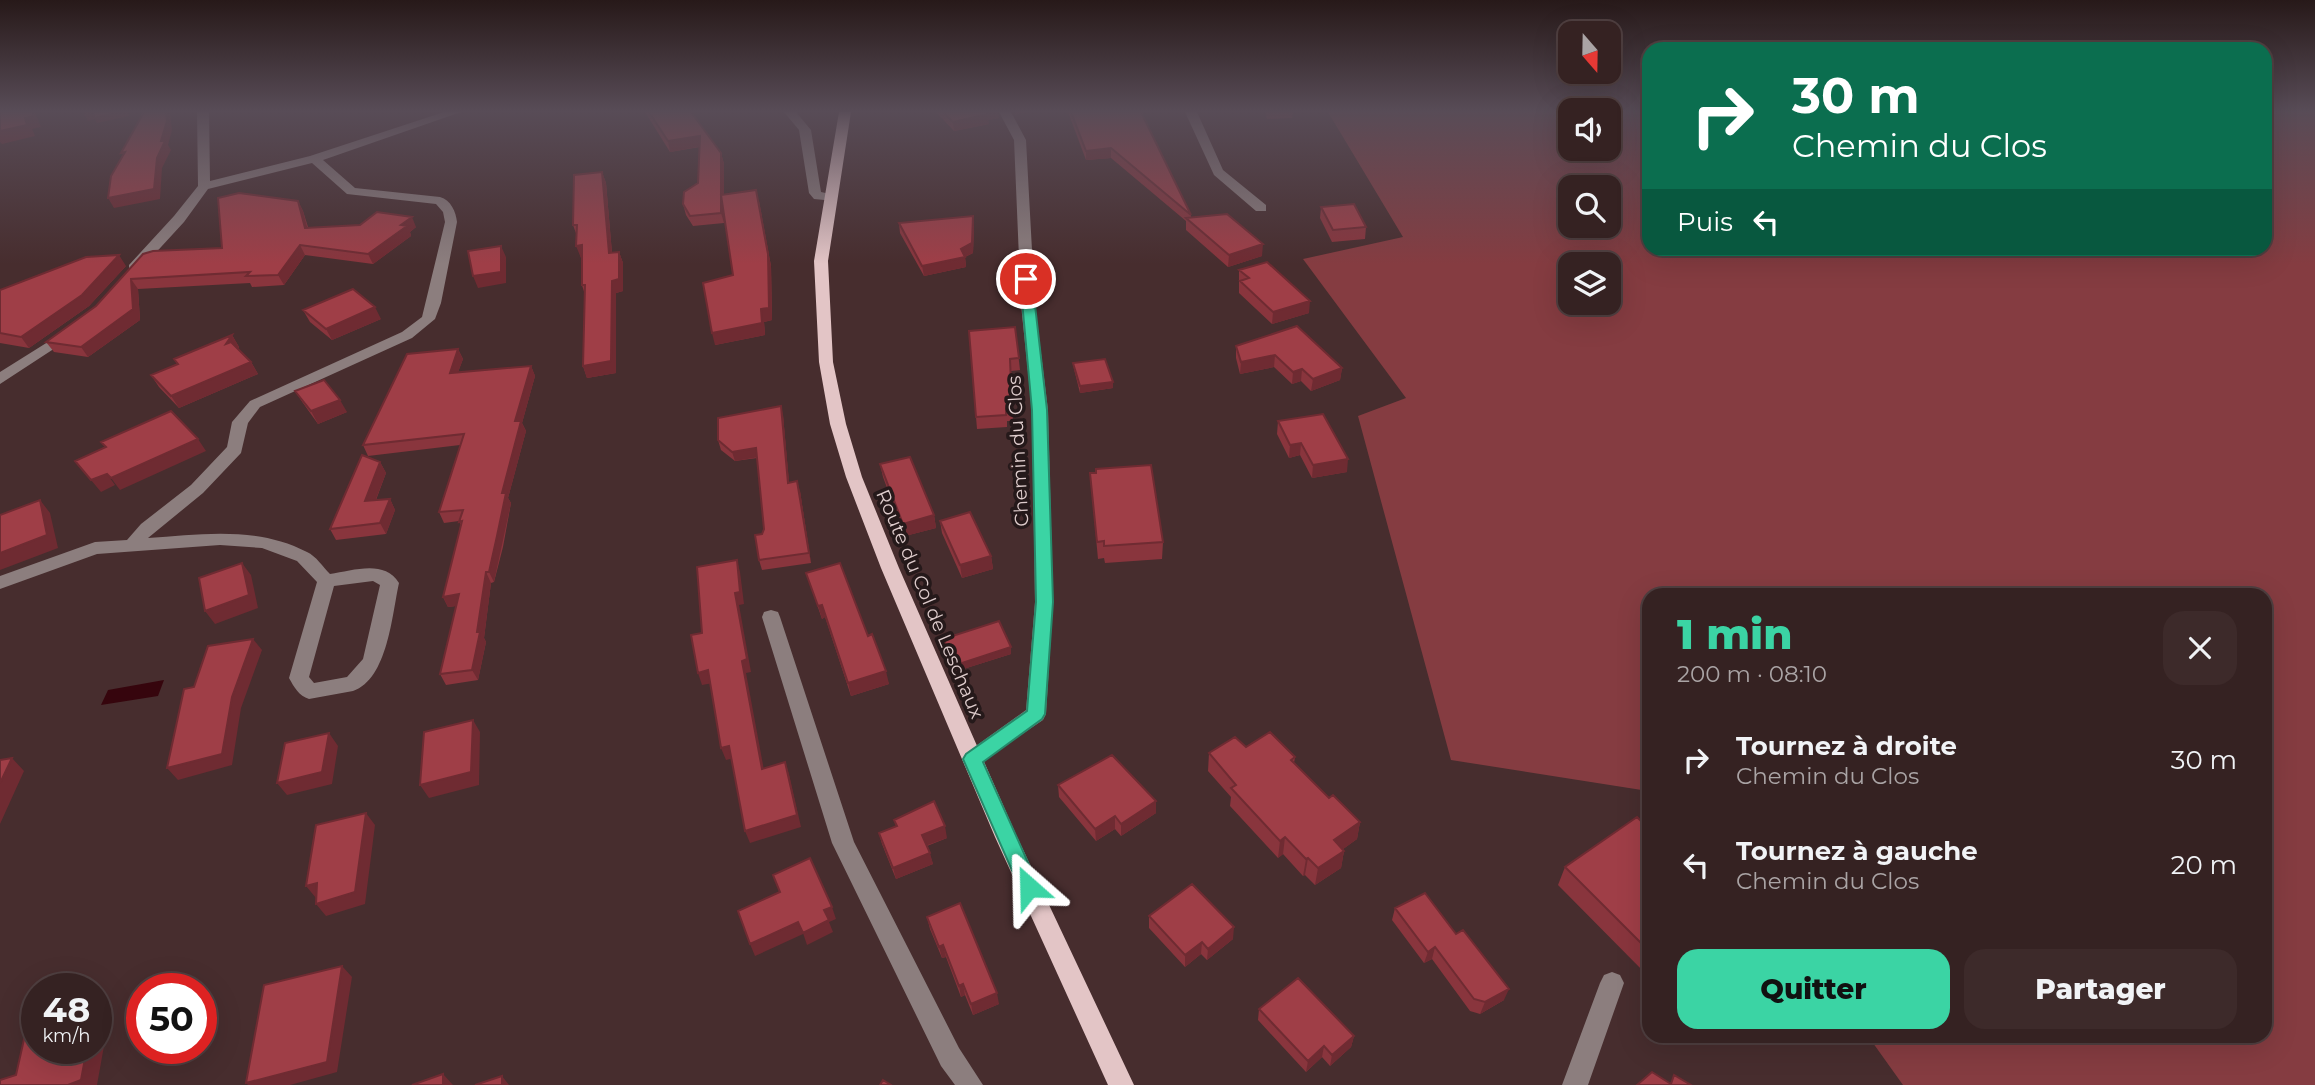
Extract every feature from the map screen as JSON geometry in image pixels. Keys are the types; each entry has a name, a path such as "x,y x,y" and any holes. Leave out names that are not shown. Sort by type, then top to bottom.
{"main road":[{"name":"Route du Col de Leschaux","path":"837,163 821,261 821,291 826,362 838,424 854,477 890,568 1118,1085"}],"street":[{"path":"123,280 179,219 204,186 204,163"},
{"path":"204,186 299,163"},
{"path":"133,544 147,528 197,489 235,449 240,422 255,404 407,334 428,319 434,303 450,222 449,211 440,201 351,191 318,163"},
{"path":"810,163 815,193 831,198"},
{"name":"Chemin du Clos","path":"973,759 1036,714 1044,602 1040,410 1028,305 1021,163"},
{"path":"1214,163 1218,172 1261,208"},
{"path":"0,379 79,324"},
{"path":"0,583 95,548 220,539 264,542 303,556 326,581"},
{"path":"376,574 390,583 372,662 353,683 309,691 299,678 326,581 376,574"},
{"path":"771,617 843,843 950,1057 970,1085"},
{"path":"1575,1085 1612,983"}],"shaded area":[{"path":"1358,163 1642,163 1642,256 2272,256 2272,163 2315,163 2315,1085 1903,1085 1873,1043 2272,1043 2272,588 1642,588 1642,790 1451,760 1358,416 1406,398 1303,259 1403,237"},
{"path":"164,680 158,696 101,705 108,690"}],"building":[{"path":"119,163 157,163 154,189 108,198 111,176"},
{"path":"699,163 721,163 721,213 690,216 683,204 684,192 698,183"},
{"path":"1128,163 1166,163 1191,215"},
{"path":"602,172 609,253 619,252 619,279 612,281 611,361 583,366 585,285 582,285 582,245 576,246 577,225 573,225 574,175"},
{"path":"756,190 768,254 769,308 761,309 762,323 712,333 703,283 733,275 721,195"},
{"path":"239,193 298,201 305,228 360,225 377,212 412,217 401,225 407,226 368,254 300,245 278,275 246,276 250,272 131,279 133,309 81,347 46,342 96,306 143,254 153,251 222,248 218,198"},
{"path":"1354,204 1366,227 1333,230 1321,207"},
{"path":"1227,214 1263,244 1229,255 1186,218"},
{"path":"973,216 972,243 961,249 965,257 922,266 899,223"},
{"path":"501,246 501,272 473,276 468,251"},
{"path":"119,255 82,295 21,337 0,333 0,290 86,257"},
{"path":"1267,262 1310,301 1273,312 1240,281 1249,278 1239,270"},
{"path":"353,289 375,307 326,329 303,310"},
{"path":"1297,326 1342,368 1313,379 1302,369 1293,372 1275,355 1241,362 1236,346"},
{"path":"1015,327 1019,358 1010,359 1012,408 1006,409 1006,415 976,417 969,331"},
{"path":"232,335 226,344 231,342 251,362 171,396 151,375 178,364 174,359"},
{"path":"458,349 450,373 531,366 515,421 521,421 502,493 506,493 489,572 486,572 477,632 480,632 472,670 440,674 459,594 443,597 463,510 439,512 464,434 363,445 407,354"},
{"path":"1105,359 1113,382 1080,386 1073,363"},
{"path":"324,380 340,400 311,411 295,391"},
{"path":"781,406 788,483 797,481 809,553 759,560 755,535 762,534 764,529 756,448 732,452 718,440 718,418"},
{"path":"171,411 198,439 111,478 107,474 91,480 75,461 106,447 101,442"},
{"path":"1323,414 1348,459 1313,465 1301,443 1290,445 1278,421"},
{"path":"362,455 380,462 365,501 390,499 380,523 330,529"},
{"path":"910,457 934,515 903,524 880,464"},
{"path":"1151,465 1163,542 1104,546 1104,541 1097,542 1090,473 1096,473 1096,469"},
{"path":"40,500 47,535 0,553 0,515"},
{"path":"970,512 991,556 960,565 940,521"},
{"path":"737,560 740,592 735,593 747,659 742,661 762,769 785,762 797,815 745,831 729,746 721,748 708,670 698,673 691,635 702,633 697,567"},
{"path":"242,563 249,595 205,611 199,578"},
{"path":"840,563 868,636 872,634 886,671 848,683 822,605 818,606 806,573"},
{"path":"999,621 1011,647 956,665 943,639"},
{"path":"253,639 232,697 222,754 167,768 184,689 194,687 208,646"},
{"path":"473,720 471,772 420,785 424,732"},
{"path":"1270,732 1295,757 1291,760 1329,798 1333,795 1360,822 1334,840 1344,851 1318,868 1285,837 1280,841 1231,788 1236,785 1209,753 1235,737 1246,747"},
{"path":"329,733 322,772 277,783 285,743"},
{"path":"1112,755 1156,801 1121,824 1115,816 1095,829 1058,785"},
{"path":"12,758 0,783 0,760"},
{"path":"934,801 945,826 922,835 930,853 893,868 879,833 897,826 894,820"},
{"path":"366,813 355,892 316,904 317,883 306,886 316,825"},
{"path":"1637,817 1642,822 1642,944 1565,867"},
{"path":"810,858 832,907 824,910 829,920 803,933 798,922 750,944 738,911 780,892 773,875"},
{"path":"1192,884 1234,927 1208,949 1202,942 1185,955 1149,916"},
{"path":"1425,893 1456,934 1463,930 1509,989 1485,1002 1474,999 1435,947 1428,952 1395,908"},
{"path":"960,903 997,993 971,1004 963,984 959,986 943,945 939,947 927,917"},
{"path":"342,966 327,1062 246,1083 264,985"},
{"path":"1298,978 1354,1036 1332,1055 1324,1046 1308,1061 1259,1009"},
{"path":"21,1053 21,1064 84,1064 81,1080 68,1085 0,1085 0,1080 16,1075"},
{"path":"1652,1072 1671,1084 1674,1075 1691,1085 1637,1085"},
{"path":"443,1074 443,1085 412,1085"},
{"path":"502,1076 502,1085 475,1085"}],"route":[{"path":"1026,279 1040,410 1044,602 1036,714 973,759 1029,887"}]}
